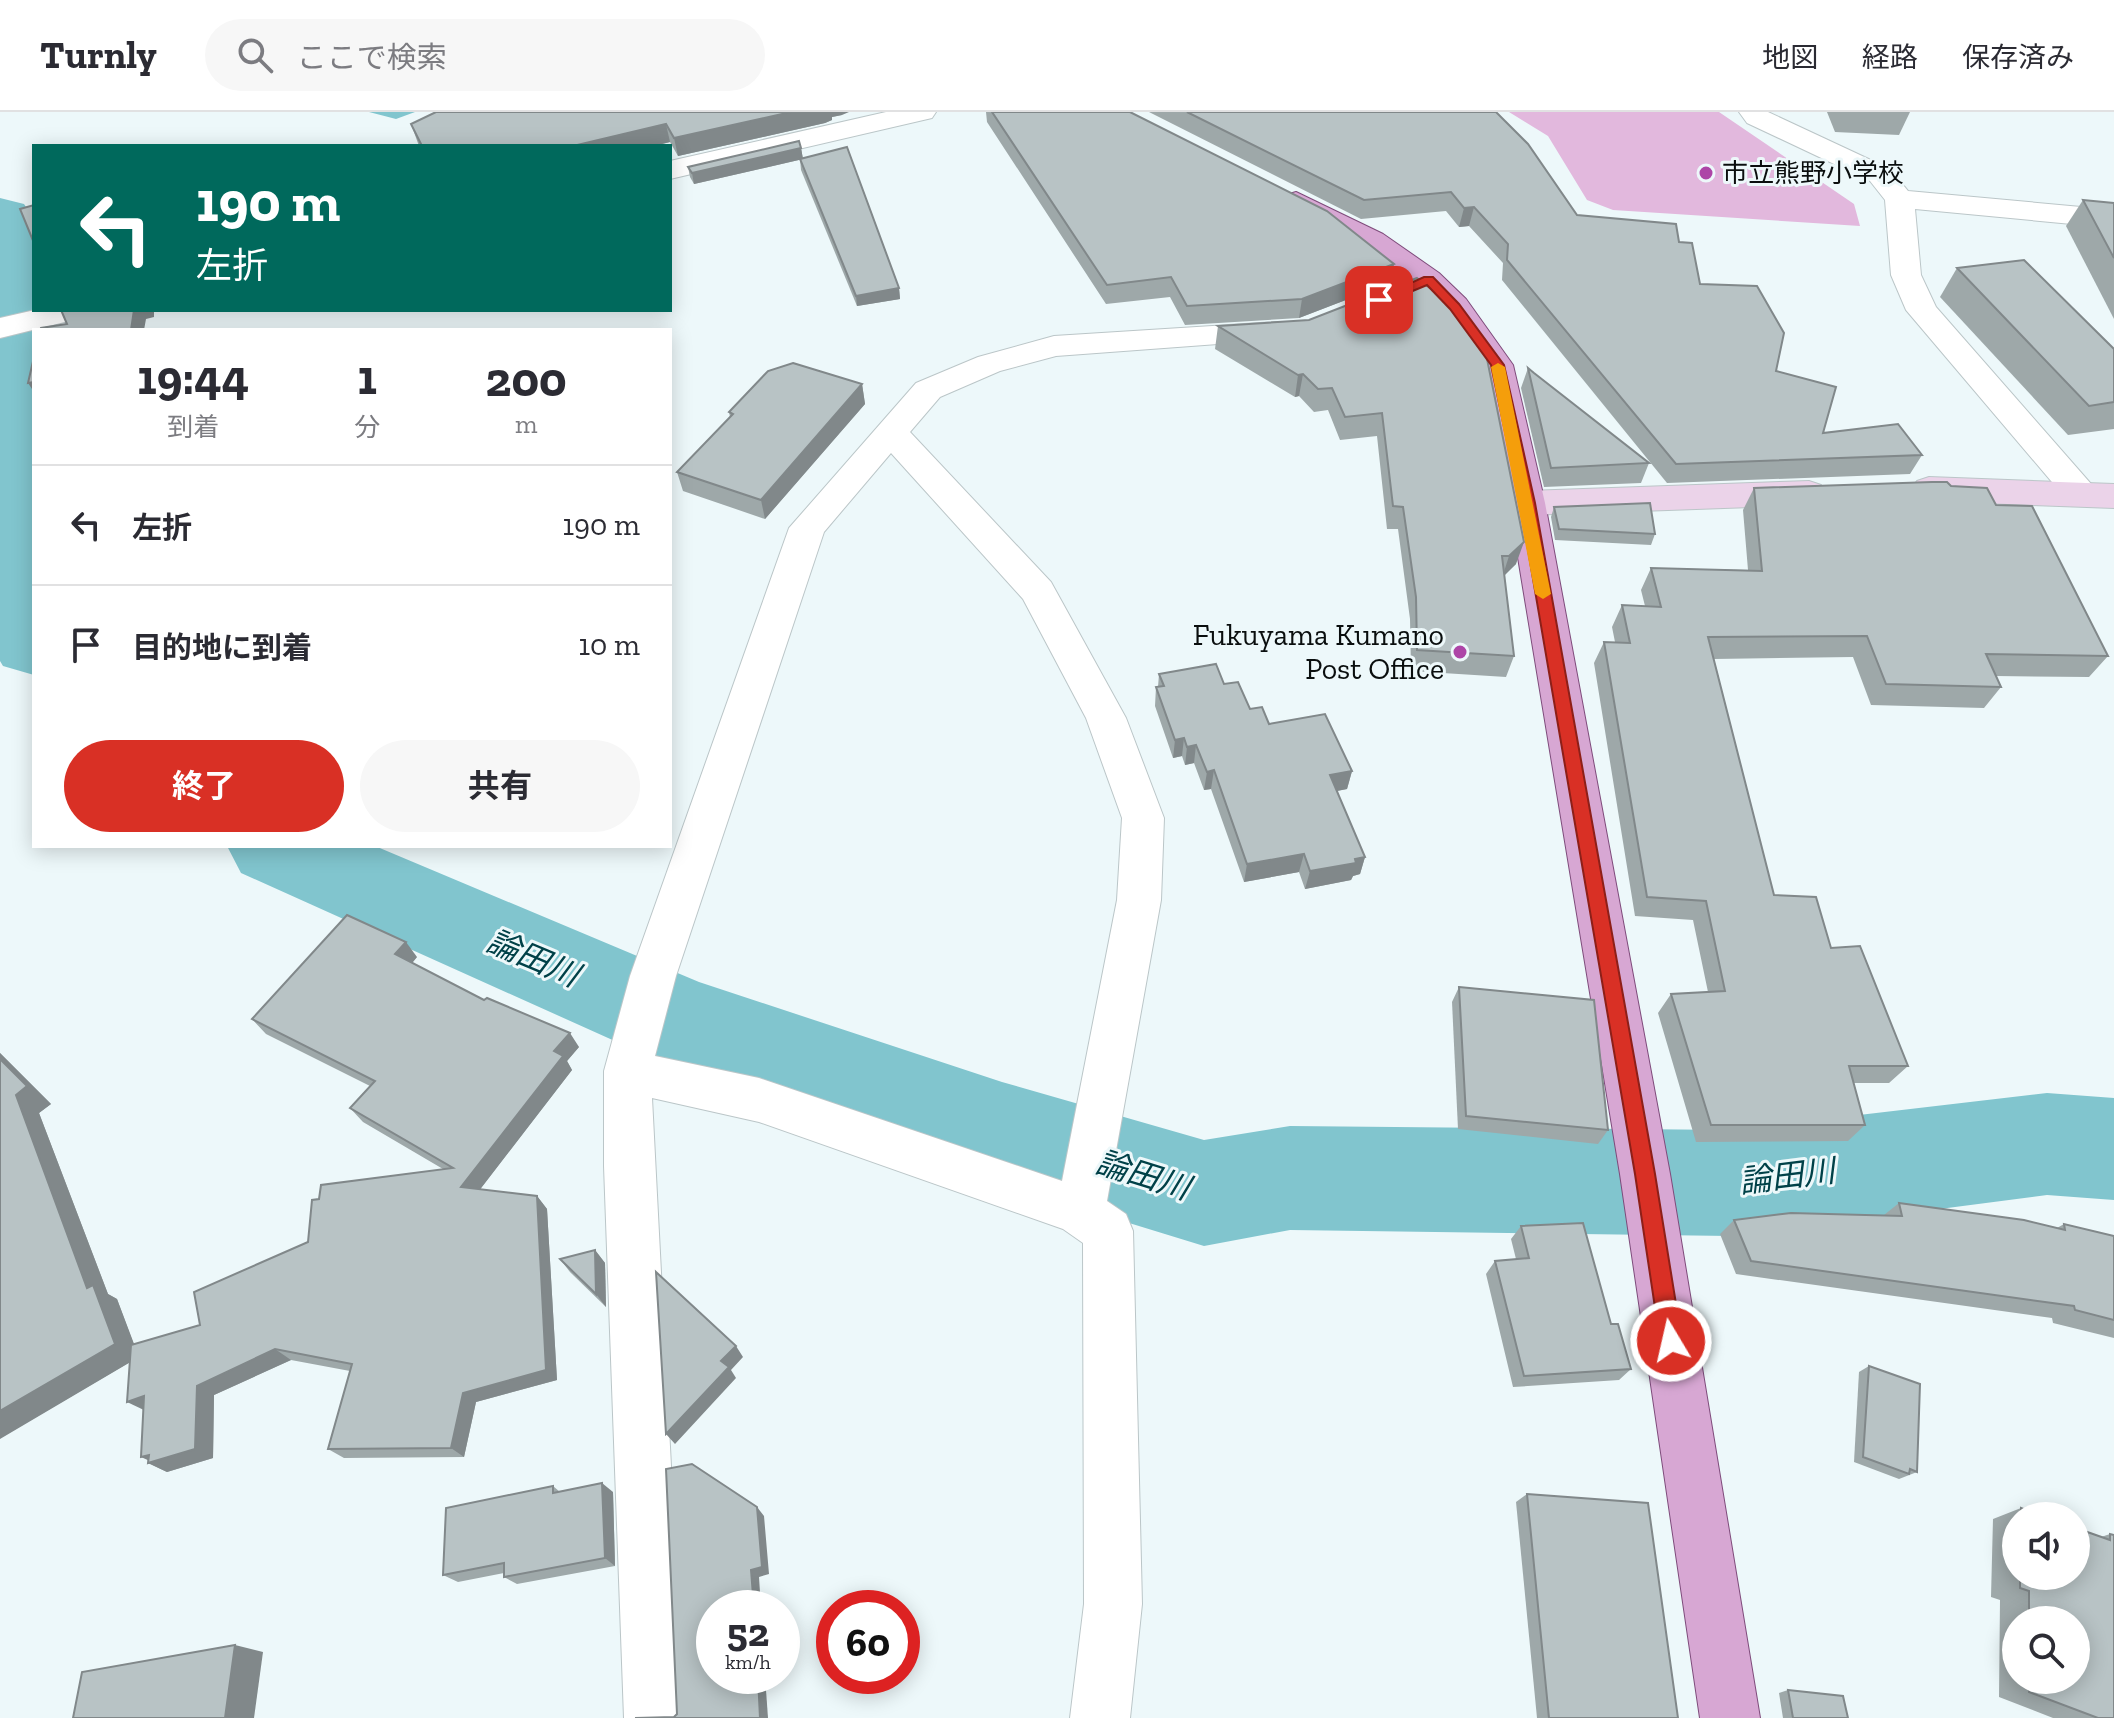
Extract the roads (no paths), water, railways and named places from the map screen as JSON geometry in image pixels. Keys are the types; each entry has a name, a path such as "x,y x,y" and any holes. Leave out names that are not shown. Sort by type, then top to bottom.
{"main road":[{"path":"1261,183 1372,240 1415,286 1455,306 1497,365 1527,503 1645,1174 1730,1718"}],"street":[{"path":"672,170 922,112"},
{"path":"1753,112 1757,117 1880,175 1899,199 1906,275 1922,310 2097,494"},
{"path":"1899,199 2114,219"},
{"path":"0,328 66,312"},
{"path":"654,1718 629,1166 632,1056 653,976 807,528 928,390 989,364 1054,346 1305,330"},
{"path":"891,432 1038,591 1106,718 1143,818 1139,900 1082,1201"},
{"path":"1902,489 2097,494"},
{"path":"1527,503 1840,492"},
{"path":"632,1056 759,1100 1082,1201 1108,1231 1113,1604 1100,1718"}],"waterway":[{"path":"374,112 396,116 410,112"},
{"name":"論田川","path":"0,218 22,268 14,547 32,634"},
{"name":"論田川","path":"280,848 674,1019 1002,1133 1204,1193 1290,1178 1731,1183 2047,1144 2114,1149"}],"place":[{"name":"市立熊野小学校","path":"1706,173"},
{"name":"Fukuyama Kumano Post Office","path":"1460,652"}]}
